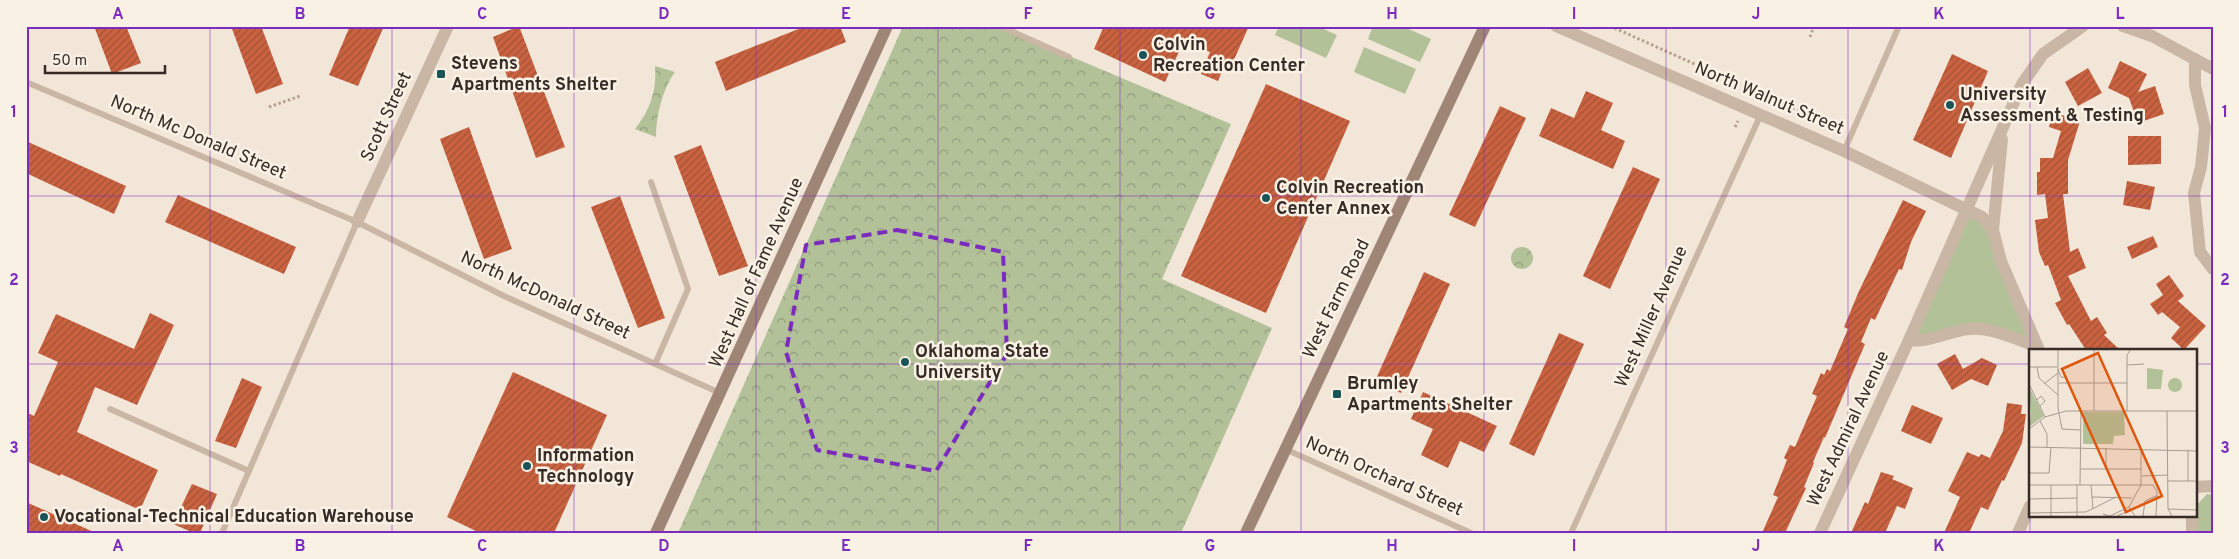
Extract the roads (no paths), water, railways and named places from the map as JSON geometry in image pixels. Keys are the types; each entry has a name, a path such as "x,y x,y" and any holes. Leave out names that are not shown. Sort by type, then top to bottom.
{"street":[{"name":"Scott Street","path":"357,222 448,26"},
{"name":"West Hall of Fame Avenue","path":"656,533 721,394 887,26"},
{"name":"West Farm Road","path":"1246,533 1485,26"},
{"name":"North Walnut Street","path":"1556,26 1844,151 1982,217 1993,230"},
{"name":"West Admiral Avenue","path":"1820,533 1909,340 2022,84 2042,54 2083,26"},
{"path":"2123,26 2162,41 2213,69"},
{"path":"2196,59 2195,85 2205,128 2201,166 2194,194 2200,252 2213,269"},
{"path":"2004,126 1993,230 2001,261 2038,348"},
{"path":"2201,166 2213,156"},
{"name":"West Admiral Avenue","path":"1909,340 1919,341 1970,329 1999,333 2038,348"},
{"path":"2196,487 2213,486"},
{"path":"2018,533 2029,508"},
{"path":"2192,516 2192,533"}],"lane":[{"path":"1000,26 1068,57"},
{"path":"1844,151 1899,26"},
{"name":"North Mc Donald Street","path":"26,82 357,222"},
{"name":"West Miller Avenue","path":"1571,533 1761,114"},
{"path":"651,182 688,289 655,364"},
{"name":"North McDonald Street","path":"357,222 506,297 721,394"},
{"path":"222,533 357,222"},
{"path":"110,409 249,471"},
{"name":"North Orchard Street","path":"1285,449 1471,533"}],"place":[{"name":"Colvin Recreation Center","path":"1143,55"},
{"name":"Stevens Apartments Shelter","path":"441,74"},
{"name":"University Assessment & Testing","path":"1950,105"},
{"name":"Colvin Recreation Center Annex","path":"1266,198"},
{"name":"Oklahoma State University","path":"905,362"},
{"name":"Brumley Apartments Shelter","path":"1337,394"},
{"name":"Information Technology","path":"527,466"},
{"name":"Vocational-Technical Education Warehouse","path":"44,517"}]}
